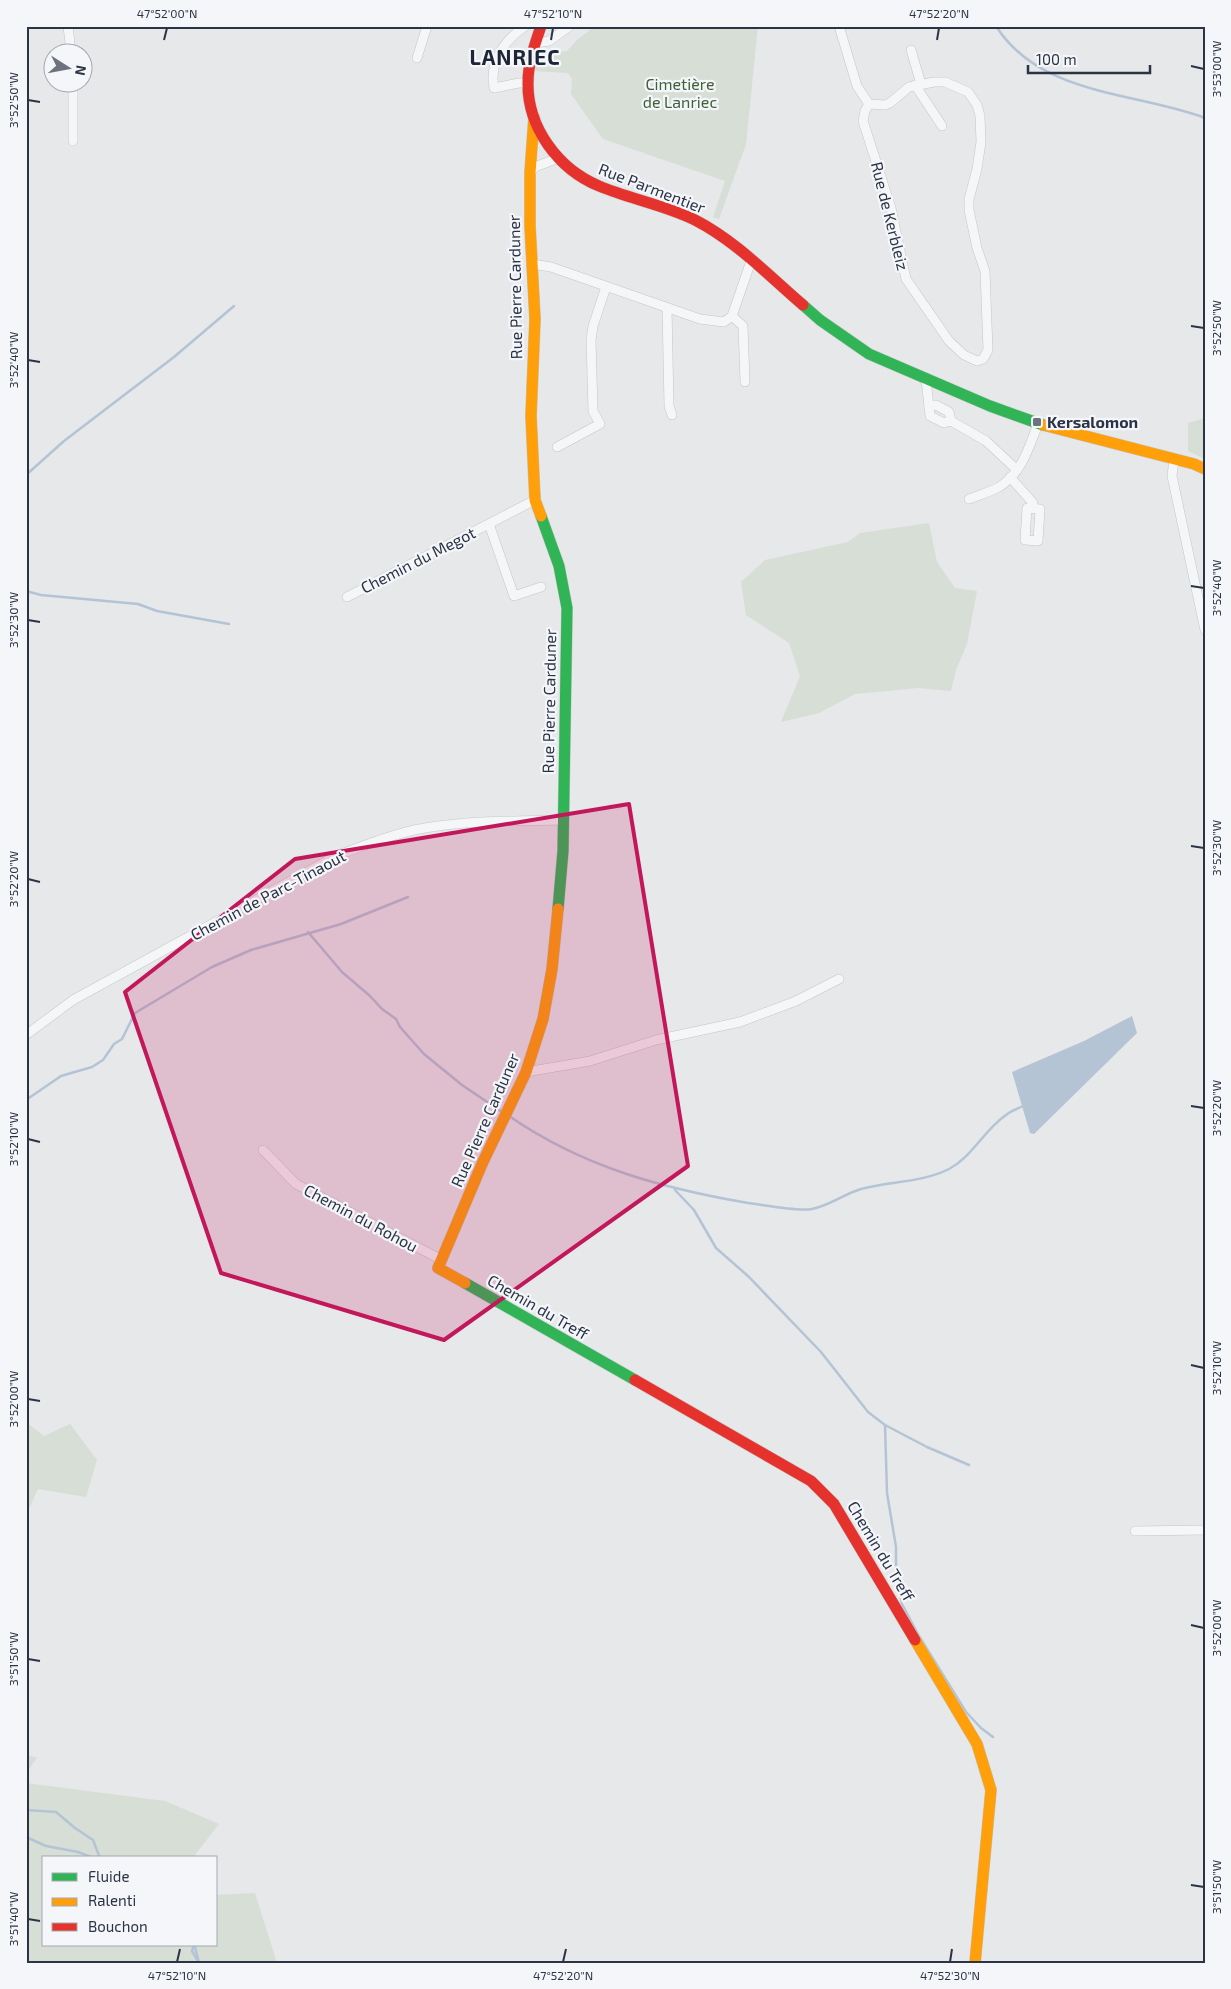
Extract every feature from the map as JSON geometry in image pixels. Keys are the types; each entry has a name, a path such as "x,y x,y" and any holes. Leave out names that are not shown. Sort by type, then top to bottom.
{"street":[{"path":"68,26 70,42"},
{"path":"417,58 426,26"},
{"path":"525,26 512,35 504,44 498,56 492,79 494,88 528,83"},
{"name":"Rue Parmentier","path":"541,26 531,58 528,83 534,118 541,133 558,158 574,173 592,183 674,210 712,229 820,320 868,354 1038,424 1194,464 1205,469"},
{"path":"536,43 549,41 570,26"},
{"path":"839,26 857,86 868,104 877,106 890,103 909,87 918,84"},
{"path":"911,50 918,84 942,126"},
{"name":"Rue de Kerbleiz","path":"868,104 863,121 891,208 906,279 949,341 964,355 977,361 983,359 988,350 985,271 973,234 969,199 980,156 980,116 978,104 968,92 945,82 918,84"},
{"path":"72,141 73,92"},
{"name":"Rue Pierre Carduner","path":"440,1264 482,1164 526,1072 543,1019 552,969 563,851 567,608 558,566 535,500 530,416 535,319 530,226 530,173 534,118"},
{"path":"530,173 535,166 558,158"},
{"path":"532,264 551,267 667,308 710,321 724,322 732,316 752,261"},
{"path":"557,447 600,424 594,411 591,340 593,326 606,287"},
{"path":"667,308 669,406 672,415"},
{"path":"732,316 743,326 745,382"},
{"path":"926,379 929,406 936,405 949,412 951,421 986,441 1017,470"},
{"path":"969,499 999,487 1017,470 1028,451 1038,424"},
{"path":"1174,459 1172,476 1205,630"},
{"path":"1010,477 1033,503 1034,508"},
{"name":"Chemin du Megot","path":"347,597 535,500"},
{"name":"Chemin du Megot","path":"489,524 514,596 541,587"},
{"name":"Chemin de Parc-Tinaout","path":"26,1035 74,1000 338,856 382,839 425,828 491,822 563,820"},
{"path":"526,1072 590,1061 656,1040 740,1022 796,1002 838,979"},
{"name":"Chemin du Rohou","path":"263,1150 296,1184 440,1264"},
{"name":"Chemin du Treff","path":"440,1264 810,1481 834,1504 977,1744 983,1763 991,1790 975,1963"},
{"path":"1135,1531 1205,1530"}],"highlighted area":[{"path":"629,804 688,1166 444,1340 221,1273 125,992 295,859"}],"green space":[{"name":"Cimetière de Lanriec","path":"595,26 758,26 746,144 719,219 713,217 725,181 603,139 571,94 572,79 568,73 533,71 534,64 545,61 558,52 567,51 577,40"},
{"path":"1205,418 1205,459 1188,451 1188,423"},
{"path":"929,523 937,562 955,588 977,591 967,644 956,670 951,691 918,688 855,694 819,713 781,722 800,676 789,643 746,615 741,582 765,560 848,542 860,533"},
{"path":"26,1422 44,1436 70,1424 97,1460 86,1497 38,1489 26,1515"},
{"path":"26,1754 37,1758 26,1773"},
{"path":"26,1783 165,1801 219,1824 195,1856 42,1856 42,1946 218,1946 218,1895 255,1893 277,1963 26,1963"}],"water":[{"path":"1132,1016 1137,1033 1034,1134 1030,1133 1012,1072 1084,1041"}],"waterway":[{"path":"996,26 1015,49 1038,66 1063,79 1120,96 1178,109 1205,118"},
{"path":"26,475 64,441 174,357 234,306"},
{"path":"26,591 41,595 138,604 157,611 229,624"},
{"path":"26,1100 61,1076 92,1067 103,1060 114,1044 122,1039 135,1013 212,967 251,950 341,924 408,897"},
{"path":"308,932 342,972 382,1009 396,1019 400,1027 424,1054 462,1085 502,1112"},
{"path":"509,1116 565,1149 624,1173 716,1197 781,1208 806,1210 824,1205 861,1189 928,1177 949,1169 965,1157 998,1121 1010,1112 1023,1106"},
{"path":"675,1190 694,1210 716,1248 748,1276 821,1352 868,1412 885,1425 927,1447 969,1465"},
{"path":"885,1425 887,1493 896,1547 896,1577 902,1604 919,1636 966,1712 981,1728 993,1737"},
{"path":"26,1810 56,1812 93,1840 99,1856"},
{"path":"26,1837 46,1846 89,1856"},
{"path":"194,1946 192,1951 199,1963"},
{"path":"195,1947 199,1963"}],"traffic: fast":[{"path":"803,305 820,320 869,354 990,406 1043,425"},
{"path":"541,516 559,566 567,608 563,851 558,909"},
{"path":"465,1283 635,1380"}],"traffic: slow":[{"path":"534,117 530,173 530,226 535,319 531,416 535,500 541,516"},
{"path":"1043,425 1194,464 1205,469"},
{"path":"465,1283 438,1268 482,1164 526,1072 543,1019 552,969 558,909"},
{"path":"915,1640 977,1744 991,1790 975,1963"}],"traffic: jam":[{"path":"541,26 529,68 529,99 539,130 558,157 570,169 599,186 672,210 710,228 752,260 803,305"},
{"path":"635,1380 811,1481 834,1504 915,1640"}],"place":[{"name":"Kersalomon","path":"1037,422"}],"district":[{"name":"LANRIEC","path":"515,58"}]}
